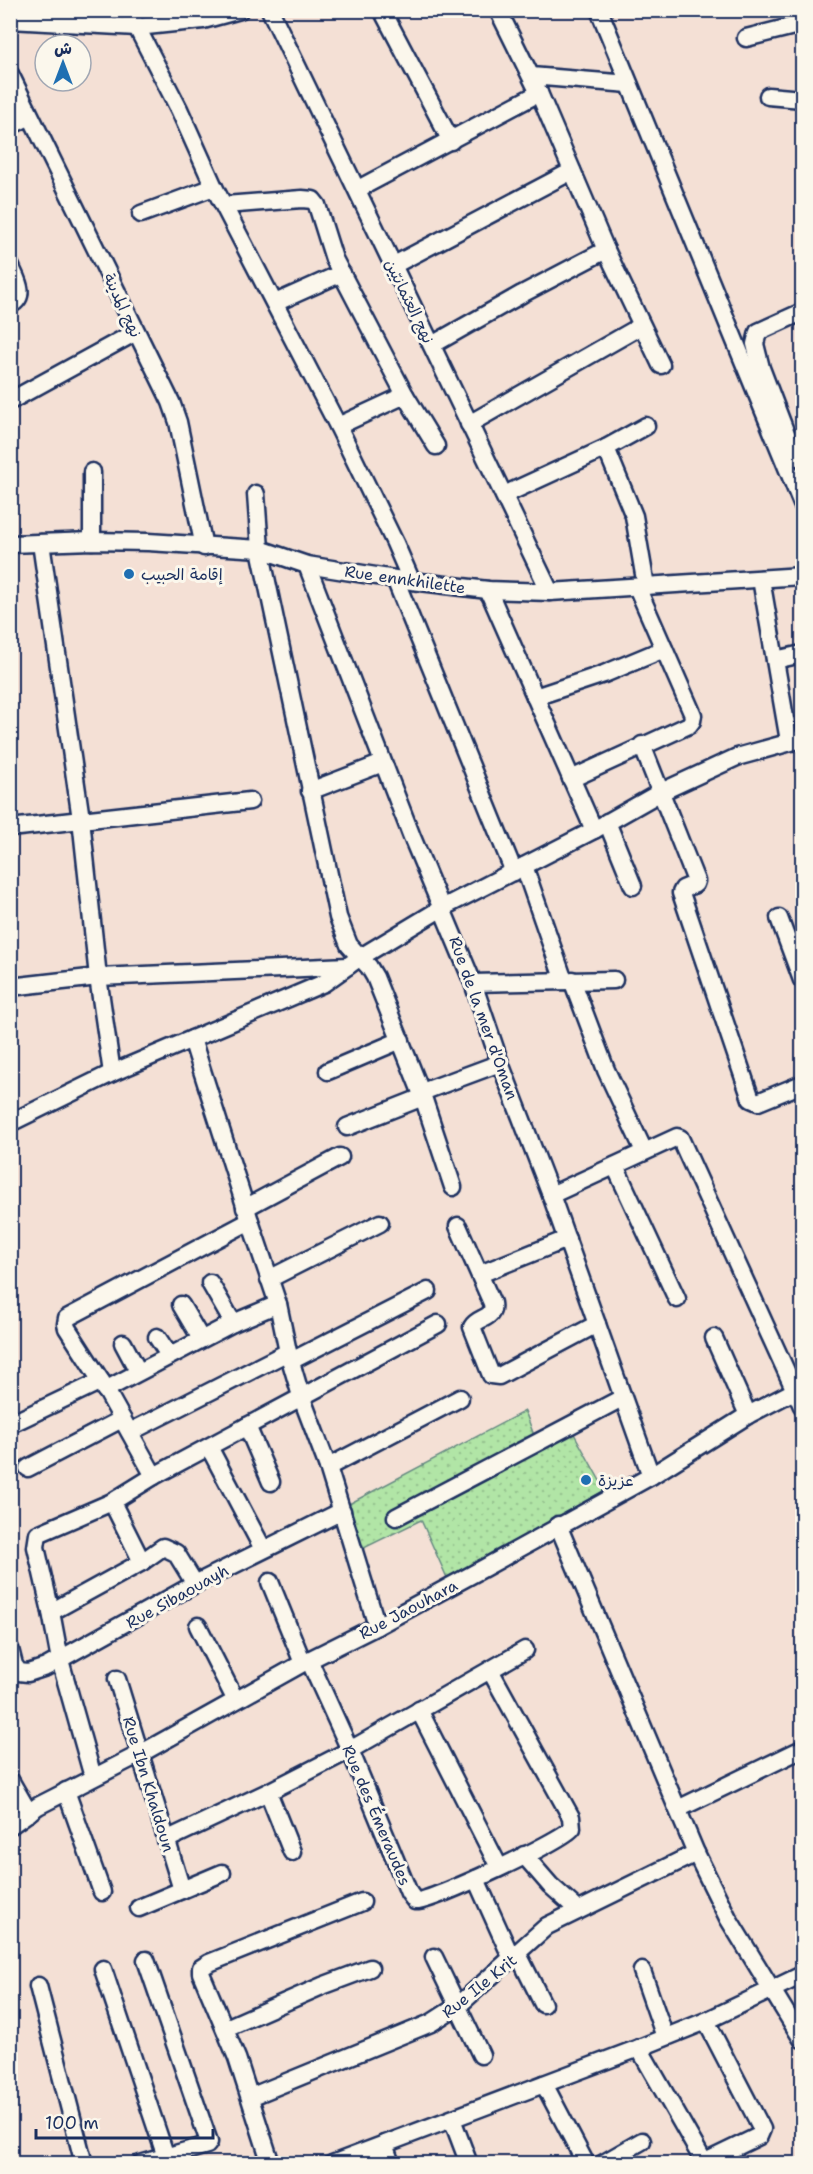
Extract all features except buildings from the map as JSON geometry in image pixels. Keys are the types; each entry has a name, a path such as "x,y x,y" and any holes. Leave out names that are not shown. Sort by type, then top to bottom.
{"street":[{"path":"128,10 179,109 214,187 338,426 395,543 403,580 519,869 606,1070 644,1151"},
{"path":"10,21 137,27 203,20 240,10"},
{"name":"نهج العثمانيّين","path":"270,10 550,592"},
{"path":"382,10 451,141"},
{"path":"498,10 539,93 606,250 661,365"},
{"path":"599,10 802,504"},
{"path":"746,38 802,24"},
{"name":"نهج المدينة","path":"10,74 171,402 178,422 204,547"},
{"path":"531,76 629,84"},
{"path":"358,189 539,93"},
{"path":"768,96 802,99"},
{"path":"10,126 30,116"},
{"path":"393,266 573,171"},
{"path":"141,214 214,187"},
{"path":"225,205 313,200 320,212 329,247 405,395 436,446"},
{"path":"432,345 606,250"},
{"path":"10,265 19,285 20,297 17,302 10,305"},
{"path":"274,303 342,273"},
{"path":"802,312 758,332 755,344 761,368 802,477"},
{"path":"469,424 641,326"},
{"path":"10,401 136,332"},
{"path":"338,426 405,395"},
{"path":"504,495 606,448 646,426"},
{"path":"571,779 689,725 693,718 641,587 634,516 606,448"},
{"path":"92,472 92,541"},
{"path":"256,494 260,549 310,791 343,932 353,962"},
{"name":"Rue ennkhilette","path":"10,544 92,541 148,542 260,549 307,565 488,590 550,592 802,576"},
{"path":"41,543 81,819 98,977 112,1073"},
{"name":"Rue de la mer d'Oman","path":"307,565 383,763 473,983 651,1476"},
{"path":"10,1123 112,1073 324,983 353,962 442,908 661,792 737,756 796,740 775,660 761,579"},
{"path":"488,590 571,779 633,886"},
{"path":"535,697 604,674 664,649"},
{"path":"775,660 802,654"},
{"path":"642,745 696,881 695,884 682,889 681,893 751,1099 758,1102 802,1084"},
{"path":"310,791 383,763"},
{"path":"10,828 250,801"},
{"path":"779,918 802,980"},
{"path":"10,987 98,977 353,962 369,967 423,1095 453,1187"},
{"path":"473,983 614,980"},
{"path":"192,1039 247,1215 278,1304 301,1396 328,1467 377,1626"},
{"path":"328,1071 401,1040"},
{"path":"347,1127 500,1063"},
{"path":"551,1195 644,1151 677,1137 681,1138 799,1389 802,1406"},
{"path":"154,1476 103,1385 67,1328 68,1318 247,1215 340,1157"},
{"path":"615,1166 677,1299"},
{"path":"269,1279 380,1223"},
{"path":"458,1226 492,1304 493,1312 490,1316 474,1323 472,1330 489,1371 495,1377 597,1324"},
{"path":"480,1274 567,1239"},
{"path":"210,1283 233,1323"},
{"path":"28,1468 290,1356 428,1291"},
{"path":"15,1422 138,1371 233,1323 278,1304"},
{"path":"181,1305 201,1339"},
{"path":"93,1777 60,1660 36,1538 41,1532 112,1502 154,1476 438,1324"},
{"path":"157,1337 169,1355"},
{"path":"714,1338 748,1415"},
{"path":"123,1343 138,1371"},
{"name":"Rue Jaouhara","path":"10,1826 66,1791 140,1754 235,1699 377,1626 651,1476 748,1415 799,1389"},
{"path":"328,1467 460,1398"},
{"path":"396,1518 622,1398"},
{"path":"246,1426 271,1482"},
{"path":"209,1447 263,1549"},
{"path":"112,1502 142,1562"},
{"name":"Rue Sibaouayh","path":"12,1657 19,1672 28,1673 60,1660 195,1584 342,1511"},
{"path":"558,1525 696,1853 728,1918 802,2039"},
{"path":"51,1612 142,1562 164,1547 176,1552 195,1584"},
{"name":"Rue des Émeraudes","path":"270,1582 350,1750 415,1901 423,1901 476,1879 568,1833 572,1828 571,1817 490,1670"},
{"path":"198,1626 235,1699"},
{"path":"166,1840 350,1750 525,1650"},
{"name":"Rue Ibn Khaldoun","path":"117,1679 182,1890"},
{"path":"419,1710 499,1867"},
{"path":"678,1809 802,1749"},
{"path":"10,1780 29,1813"},
{"path":"66,1791 102,1892"},
{"path":"268,1792 292,1852"},
{"name":"Rue Ile Krit","path":"250,2097 418,2030 459,2005 548,1926 696,1853"},
{"path":"524,1855 550,1885 579,1910"},
{"path":"139,1908 222,1873"},
{"path":"476,1879 515,1957 543,2004"},
{"path":"272,2163 226,2028 201,1973 201,1968 362,1902"},
{"path":"434,1957 481,2055"},
{"path":"140,2163 207,2145 209,2142 146,1960"},
{"path":"226,2028 322,1986 370,1968"},
{"path":"103,1969 166,2157"},
{"path":"642,1971 665,2037"},
{"path":"332,2163 639,2048 774,1990 802,1975"},
{"path":"38,1986 84,2163"},
{"path":"639,2048 703,2163 759,2136 762,2129 706,2020"},
{"path":"544,2084 586,2163"},
{"path":"452,2119 469,2163"},
{"path":"602,2163 642,2141"},
{"path":"384,2144 391,2163"}],"green space":[{"path":"525,1411 539,1449 573,1432 605,1490 448,1580 421,1520 362,1549 349,1504"}],"place":[{"name":"إقامة الحبيب","path":"129,574"},
{"name":"عزيزة","path":"586,1480"}]}
